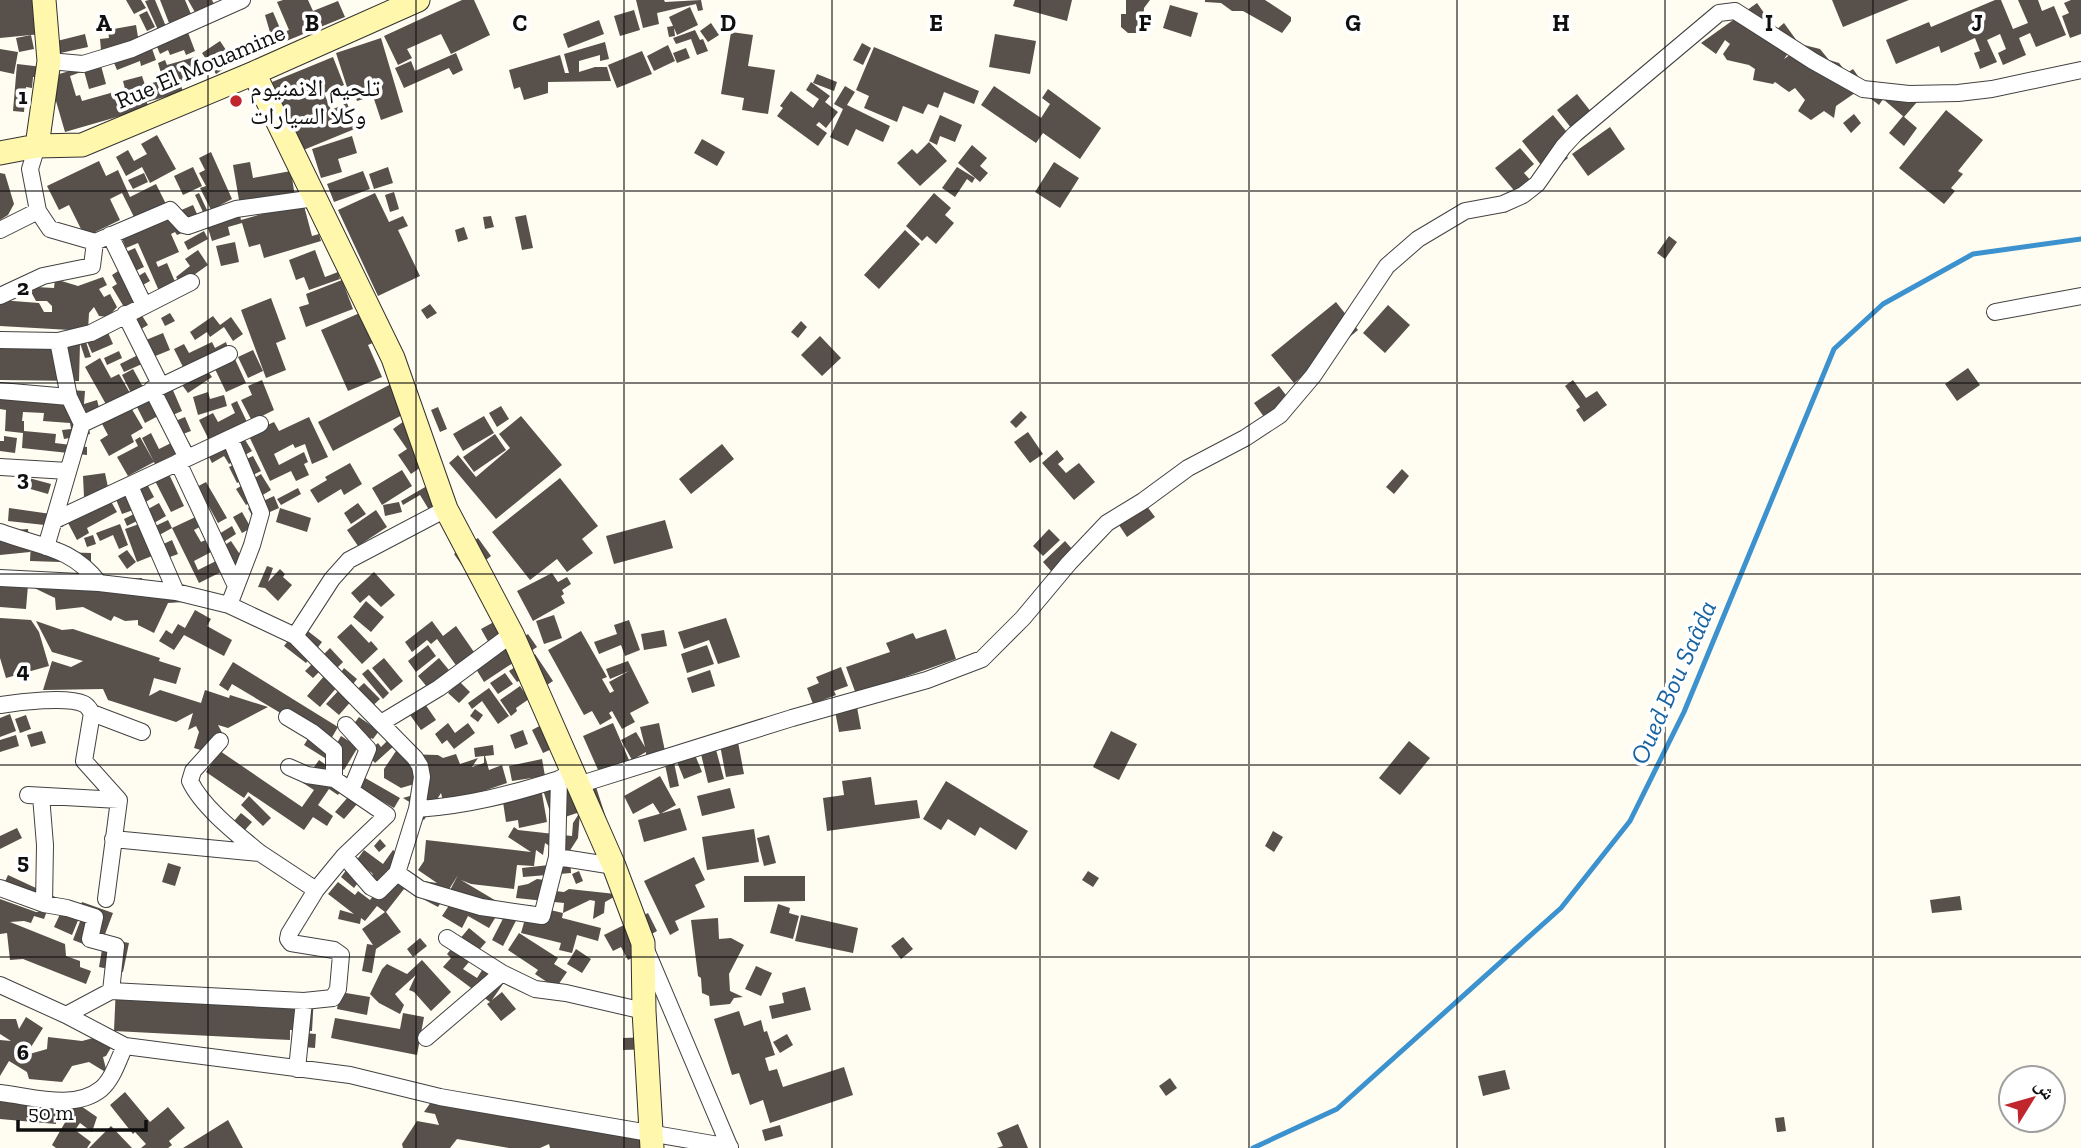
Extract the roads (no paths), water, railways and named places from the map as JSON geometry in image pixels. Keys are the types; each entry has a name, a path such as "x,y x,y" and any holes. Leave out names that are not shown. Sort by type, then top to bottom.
{"main road":[{"path":"37,146 49,61 44,0"},
{"name":"Rue El Mouamine","path":"37,146 82,145 254,74 418,0"},
{"path":"254,74 394,358 446,509 512,634 570,779 614,866 643,943 652,1141"},
{"path":"0,139 37,146"},
{"path":"0,153 37,146"}],"street":[{"path":"49,61 82,64 132,50 242,0"},
{"path":"417,808 448,807 570,779 927,680 982,659 1023,618 1107,523 1188,468 1245,438 1280,415 1313,376 1387,266 1418,239 1465,211 1503,204 1523,195 1537,184 1575,134 1719,13 1735,11 1813,61 1863,89 1909,94 1958,93 2003,87 2081,70"},
{"path":"37,146 30,169 38,211 50,229 94,242 170,210 188,226 236,209 315,198"},
{"path":"0,230 38,211"},
{"path":"110,235 144,305"},
{"path":"0,296 43,276 92,266 94,242"},
{"path":"0,340 58,341 91,333 191,282"},
{"path":"1995,312 2081,296"},
{"path":"125,314 236,586"},
{"path":"46,547 82,424 69,397 58,341"},
{"path":"82,424 229,354"},
{"path":"0,391 69,397"},
{"path":"55,520 260,424"},
{"path":"229,605 261,513 230,438"},
{"path":"0,467 68,471"},
{"path":"130,486 176,592"},
{"path":"295,636 332,579 349,560 446,509"},
{"path":"0,532 75,558 88,568 99,583"},
{"path":"0,579 99,583 176,592 229,605 295,636 420,766 422,777 417,808 397,873 379,891 372,887 344,856"},
{"path":"381,723 439,688 512,634"},
{"path":"0,705 25,701 83,703 92,713 142,732"},
{"path":"92,713 84,761 119,800"},
{"path":"287,717 334,750 334,779"},
{"path":"346,725 368,749 351,790"},
{"path":"220,741 194,771 190,781 193,788 212,810 260,853 316,890"},
{"path":"66,1015 111,990 304,1001 328,1000 335,996 341,955 338,952 294,945 289,941 293,926 316,890 344,856 387,815 334,779 307,775 289,767"},
{"path":"397,873 420,889 481,907 542,916 570,779"},
{"path":"44,904 45,845 34,796 119,800"},
{"path":"106,898 119,800"},
{"path":"113,839 260,853"},
{"path":"556,857 614,866"},
{"path":"0,888 44,904 95,916 90,939 116,946 111,990"},
{"path":"447,938 502,974 535,989 644,1010"},
{"path":"0,985 125,1046 350,1074 440,1097 652,1141 730,1148 643,943"},
{"path":"426,1038 502,974"},
{"path":"297,1069 304,1001"},
{"path":"0,1093 52,1100 73,1100 90,1095 102,1088 111,1076 125,1046"}],"waterway":[{"name":"Oued Bou Saâda","path":"1253,1148 1337,1109 1561,908 1630,821 1684,712 1834,349 1883,304 1973,254 2081,239"}],"place":[{"name":"تلحيم الانمنيوم وكلا السيارات","path":"236,101"}]}
